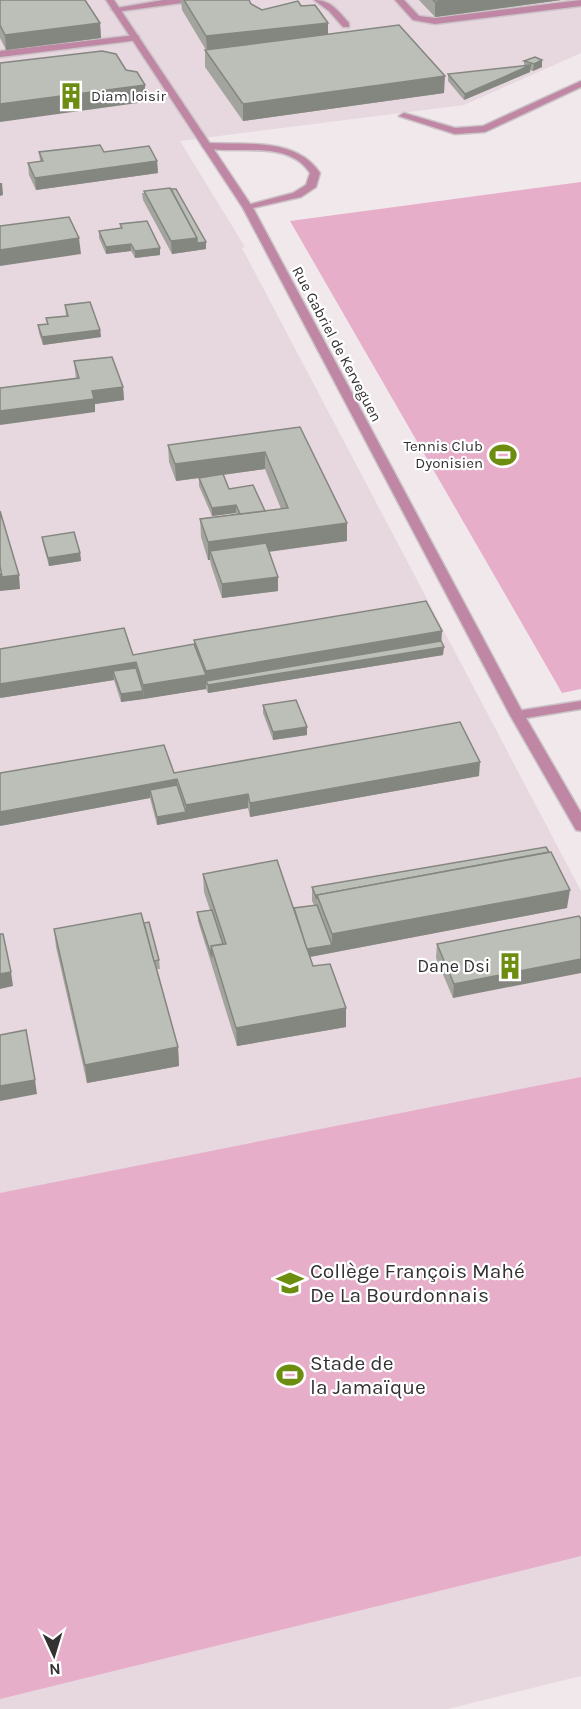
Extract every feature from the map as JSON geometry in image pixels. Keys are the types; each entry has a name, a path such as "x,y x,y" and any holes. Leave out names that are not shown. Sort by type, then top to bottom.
{"street":[{"path":"112,4 182,0"},
{"path":"318,0 332,9 346,25"},
{"path":"399,0 416,18 435,21 581,3"},
{"name":"Rue Gabriel de Kerveguen","path":"112,4 248,207 517,715 581,826"},
{"path":"0,54 136,38"},
{"path":"404,116 455,131 485,129 581,84"},
{"path":"207,146 288,153 305,160 315,173 311,187 297,195 248,207"},
{"path":"517,715 581,705"}],"shaded area":[{"name":"Collège François Mahé De La Bourdonnais","path":"0,0 581,0 581,53 464,105 180,141 245,247 242,248 581,891 581,1676 448,1709 0,1709"},
{"name":"Tennis Club Dyonisien","path":"581,182 581,689 562,693 290,221"},
{"name":"Stade de la Jamaïque","path":"581,1077 581,1556 0,1699 0,1193"}],"building":[{"path":"0,0 85,0 100,23 5,35 0,25"},
{"path":"184,0 249,0 251,4 262,10 298,1 301,6 315,5 328,23 206,36"},
{"path":"399,25 445,76 243,104 205,50"},
{"path":"102,51 116,54 126,70 137,72 145,85 0,104 0,63"},
{"path":"535,57 542,60 534,64 524,61"},
{"path":"531,65 465,94 448,74"},
{"path":"100,145 104,152 149,146 157,161 35,178 28,163 43,161 39,152"},
{"path":"170,188 197,238 171,241 144,191"},
{"path":"171,189 176,189 206,242 197,243 197,238"},
{"path":"69,217 79,238 0,250 0,226"},
{"path":"147,221 160,248 135,251 131,244 106,247 99,231 122,228 120,224"},
{"path":"90,302 100,330 42,337 38,325 48,324 46,318 68,316 65,305"},
{"path":"112,357 123,387 92,391 94,399 0,411 0,388 79,378 74,361"},
{"path":"300,427 347,523 208,542 200,519 288,508 265,452 175,464 168,445"},
{"path":"223,474 229,489 253,485 265,511 240,514 236,505 212,508 199,478"},
{"path":"0,511 19,575 2,577"},
{"path":"74,532 80,553 48,558 42,537"},
{"path":"266,543 278,577 222,584 210,551"},
{"path":"426,601 442,631 206,671 194,640"},
{"path":"124,628 133,655 194,644 206,675 143,685 136,662 0,684 0,649"},
{"path":"441,641 444,647 208,685 206,681"},
{"path":"136,668 143,691 121,694 113,671"},
{"path":"296,700 307,727 273,732 263,705"},
{"path":"460,722 480,762 250,803 248,794 186,805 177,779 0,812 0,773 164,745 174,773"},
{"path":"177,785 186,812 157,817 150,790"},
{"path":"546,847 549,852 317,895 317,899 312,887"},
{"path":"551,852 570,890 332,934 317,895"},
{"path":"277,860 313,966 330,964 346,1008 236,1028 211,946 226,944 203,874"},
{"path":"317,905 332,945 307,949 294,908"},
{"path":"212,910 223,944 211,946 212,957 197,912"},
{"path":"141,913 178,1047 85,1065 54,929"},
{"name":"Dane Dsi","path":"579,916 581,919 581,959 454,984 437,944"},
{"path":"149,922 159,960 154,961 144,923"},
{"path":"0,934 3,934 11,972 0,974"},
{"path":"26,1030 35,1080 0,1086 0,1035"}],"place":[{"name":"Diam loisir","path":"71,96"},
{"name":"Tennis Club Dyonisien","path":"503,455"},
{"name":"Dane Dsi","path":"510,966"},
{"name":"Collège François Mahé De La Bourdonnais","path":"290,1283"},
{"name":"Stade de la Jamaïque","path":"290,1375"}]}
